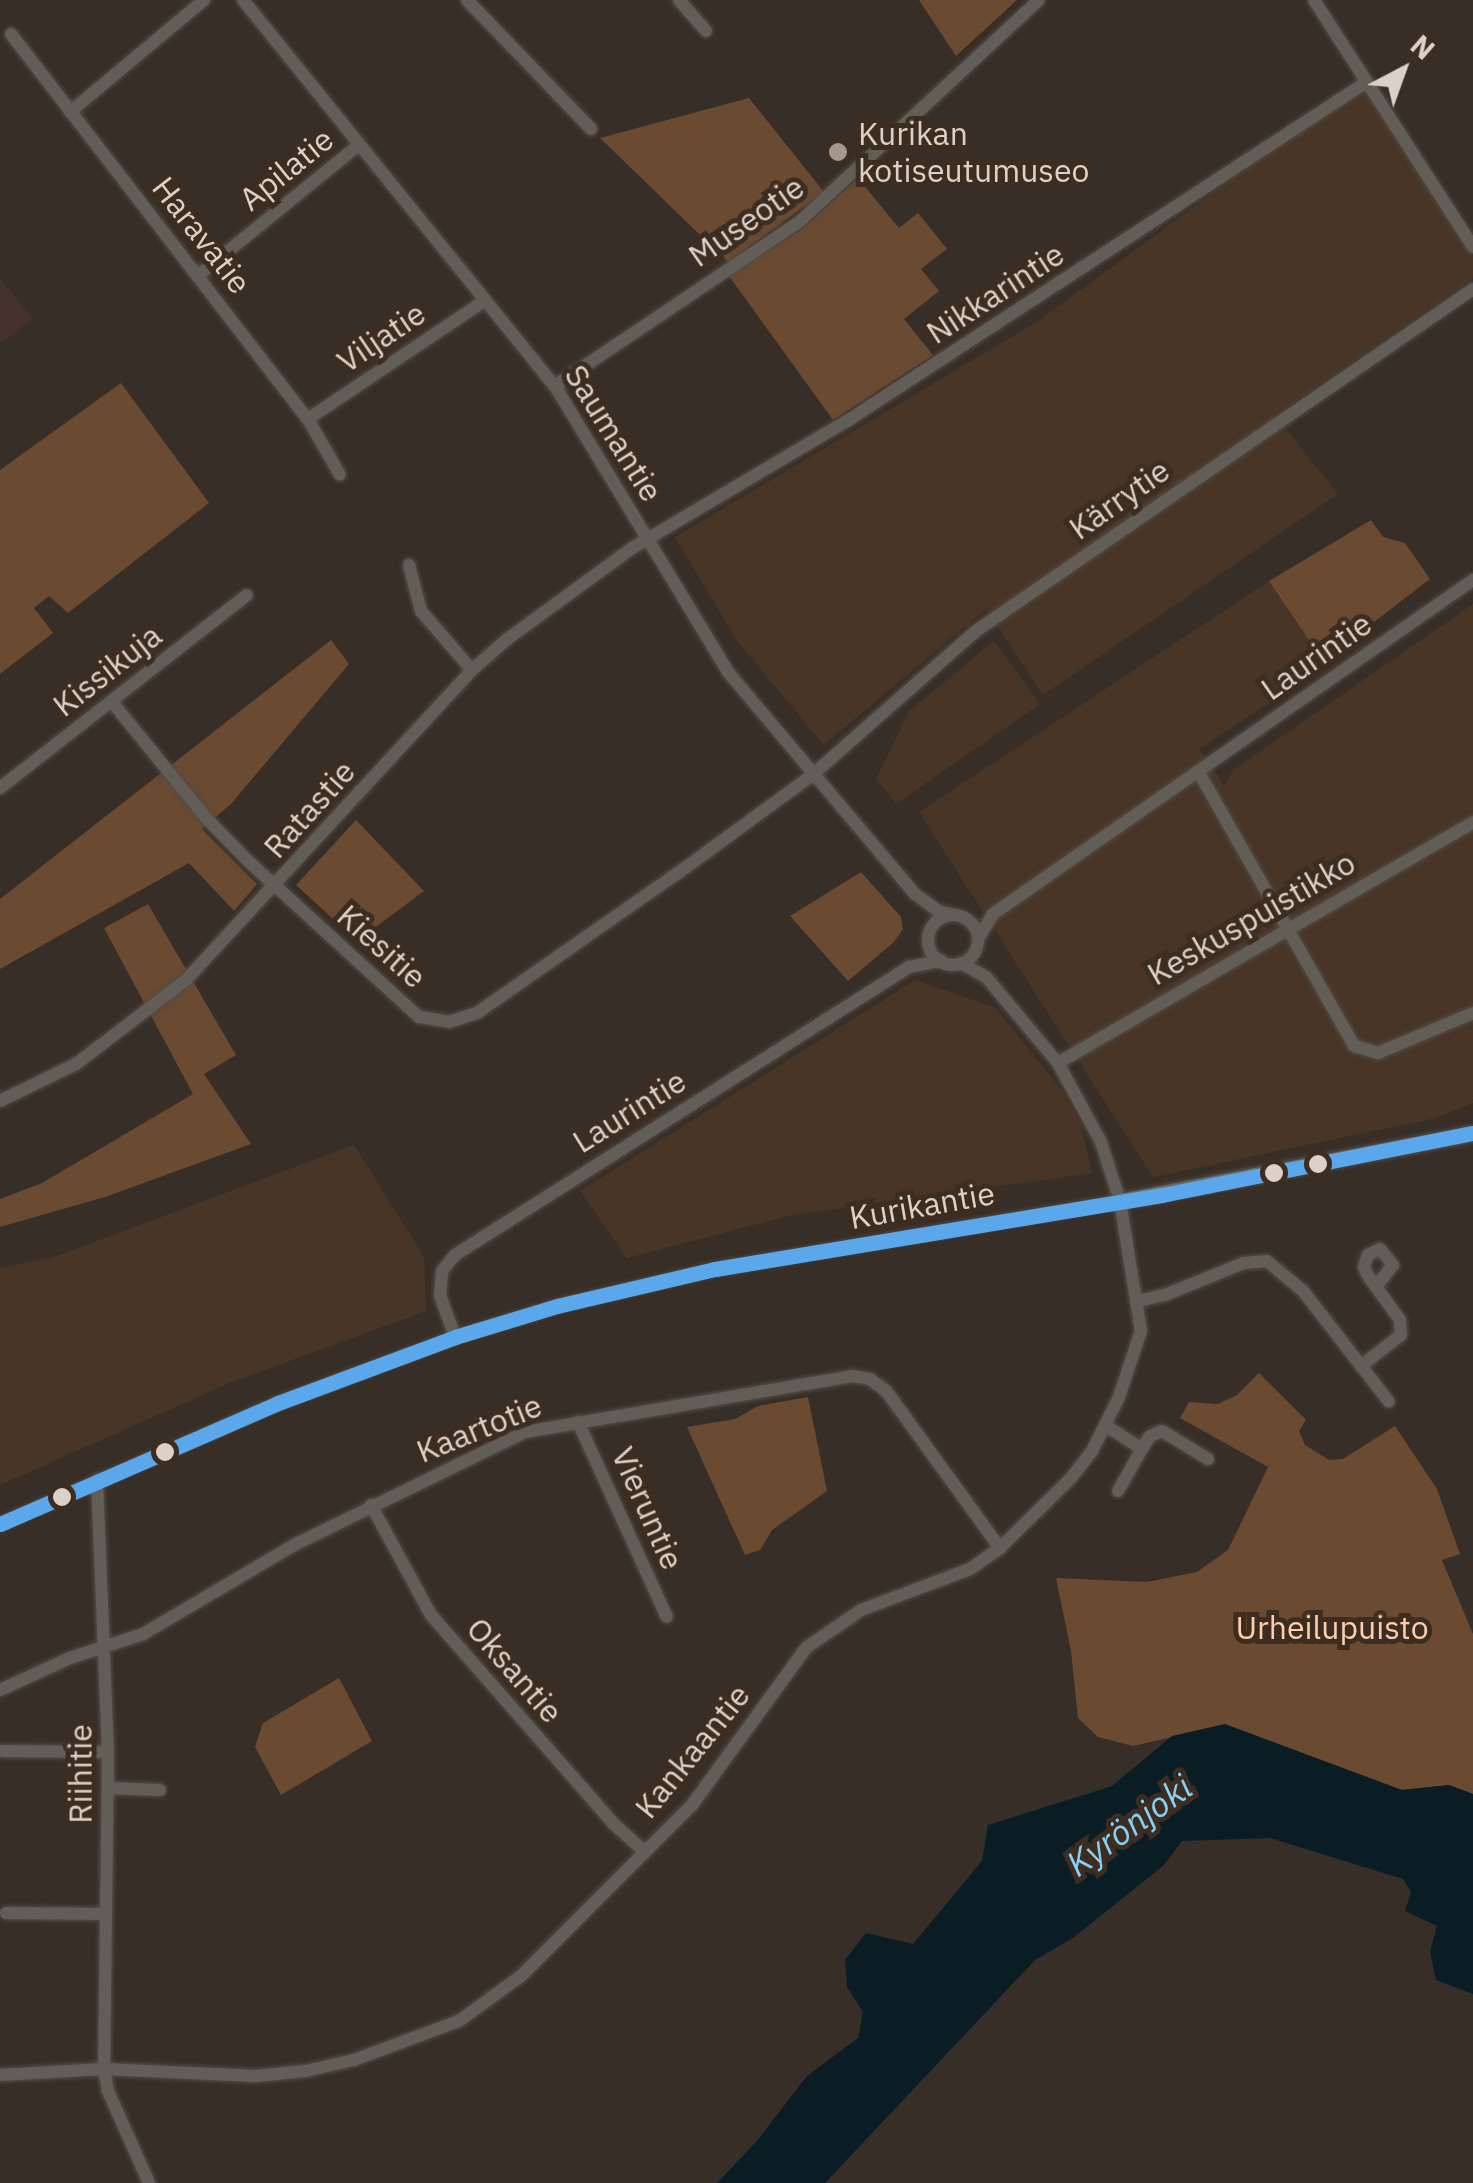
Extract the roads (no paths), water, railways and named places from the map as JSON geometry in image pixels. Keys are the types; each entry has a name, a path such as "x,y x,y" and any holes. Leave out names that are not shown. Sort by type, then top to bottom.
{"main road":[{"name":"Kurikantie","path":"1120,1202 1473,1133"}],"street":[{"path":"70,112 204,0"},
{"name":"Saumantie","path":"243,0 555,386 728,672 811,776 925,902 959,917"},
{"path":"467,0 591,129"},
{"path":"679,0 706,31"},
{"name":"Museotie","path":"555,386 798,222 1039,0"},
{"path":"1314,0 1473,247"},
{"name":"Haravatie","path":"11,34 200,274 308,419 340,476"},
{"name":"Nikkarintie","path":"648,539 847,422 1365,82"},
{"name":"Apilatie","path":"200,274 360,145"},
{"name":"Kärrytie","path":"811,776 976,631 1473,289"},
{"name":"Viljatie","path":"308,419 484,301"},
{"name":"Ratastie","path":"0,1100 76,1064 130,1027 186,980 472,670 522,628 648,539"},
{"path":"409,565 421,611 472,670"},
{"name":"Laurintie","path":"978,942 993,914 1473,580"},
{"name":"Kissikuja","path":"0,788 247,594"},
{"name":"Kiesitie","path":"112,702 207,819 275,886 419,1018 449,1022 477,1013 811,776"},
{"path":"1198,771 1340,1026 1364,1053 1378,1053 1473,1012"},
{"name":"Keskuspuistikko","path":"1058,1063 1473,822"},
{"path":"925,902 932,919 929,935 941,961 961,963 986,977 1058,1063 1101,1142 1120,1202"},
{"name":"Laurintie","path":"959,917 993,914"},
{"path":"929,935 940,919 959,917 978,942 986,977"},
{"name":"Laurintie","path":"909,967 929,935"},
{"path":"961,963 978,942"},
{"name":"Laurintie","path":"455,1337 440,1295 442,1271 455,1255 909,967 941,961"},
{"name":"Kurikantie","path":"2,1519 278,1403 455,1337 557,1306 715,1269 1120,1202"},
{"name":"Kankaantie","path":"0,2075 104,2069 256,2076 305,2071 354,2060 459,2021 522,1975 692,1805 806,1647 861,1610 970,1569 1000,1548 1070,1478 1105,1425 1135,1360 1140,1332 1138,1301 1120,1202"},
{"path":"1138,1301 1165,1295 1244,1262 1267,1261 1303,1291 1389,1402"},
{"path":"1362,1366 1402,1335 1400,1320 1376,1287"},
{"name":"Kaartotie","path":"0,1690 106,1645 144,1634 371,1504 525,1432 852,1376 870,1379 887,1392 1000,1548"},
{"name":"Vieruntie","path":"578,1422 667,1617"},
{"path":"1105,1425 1142,1448"},
{"path":"1118,1491 1150,1436 1162,1432 1208,1459"},
{"name":"Riihitie","path":"97,1480 108,1752 104,2069 108,2092 149,2183"},
{"name":"Oksantie","path":"371,1504 431,1615 614,1824 645,1852"},
{"path":"2,1751 108,1752"},
{"path":"108,1788 160,1790"},
{"path":"6,1913 106,1914"}],"water":[{"name":"Kyrönjoki","path":"1225,1724 1402,1790 1449,1785 1473,1794 1473,1994 1436,1980 1430,1952 1437,1926 1405,1911 1411,1892 1403,1879 1270,1838 1182,1841 1163,1866 1073,1938 1035,1960 825,2183 717,2183 756,2142 807,2076 858,2038 863,2012 847,1987 845,1960 866,1933 913,1944 982,1861 988,1825 1112,1786 1172,1736"}],"place":[{"name":"Kurikan kotiseutumuseo","path":"838,152"}],"park label":[{"name":"Urheilupuisto","path":"1332,1627"}]}
